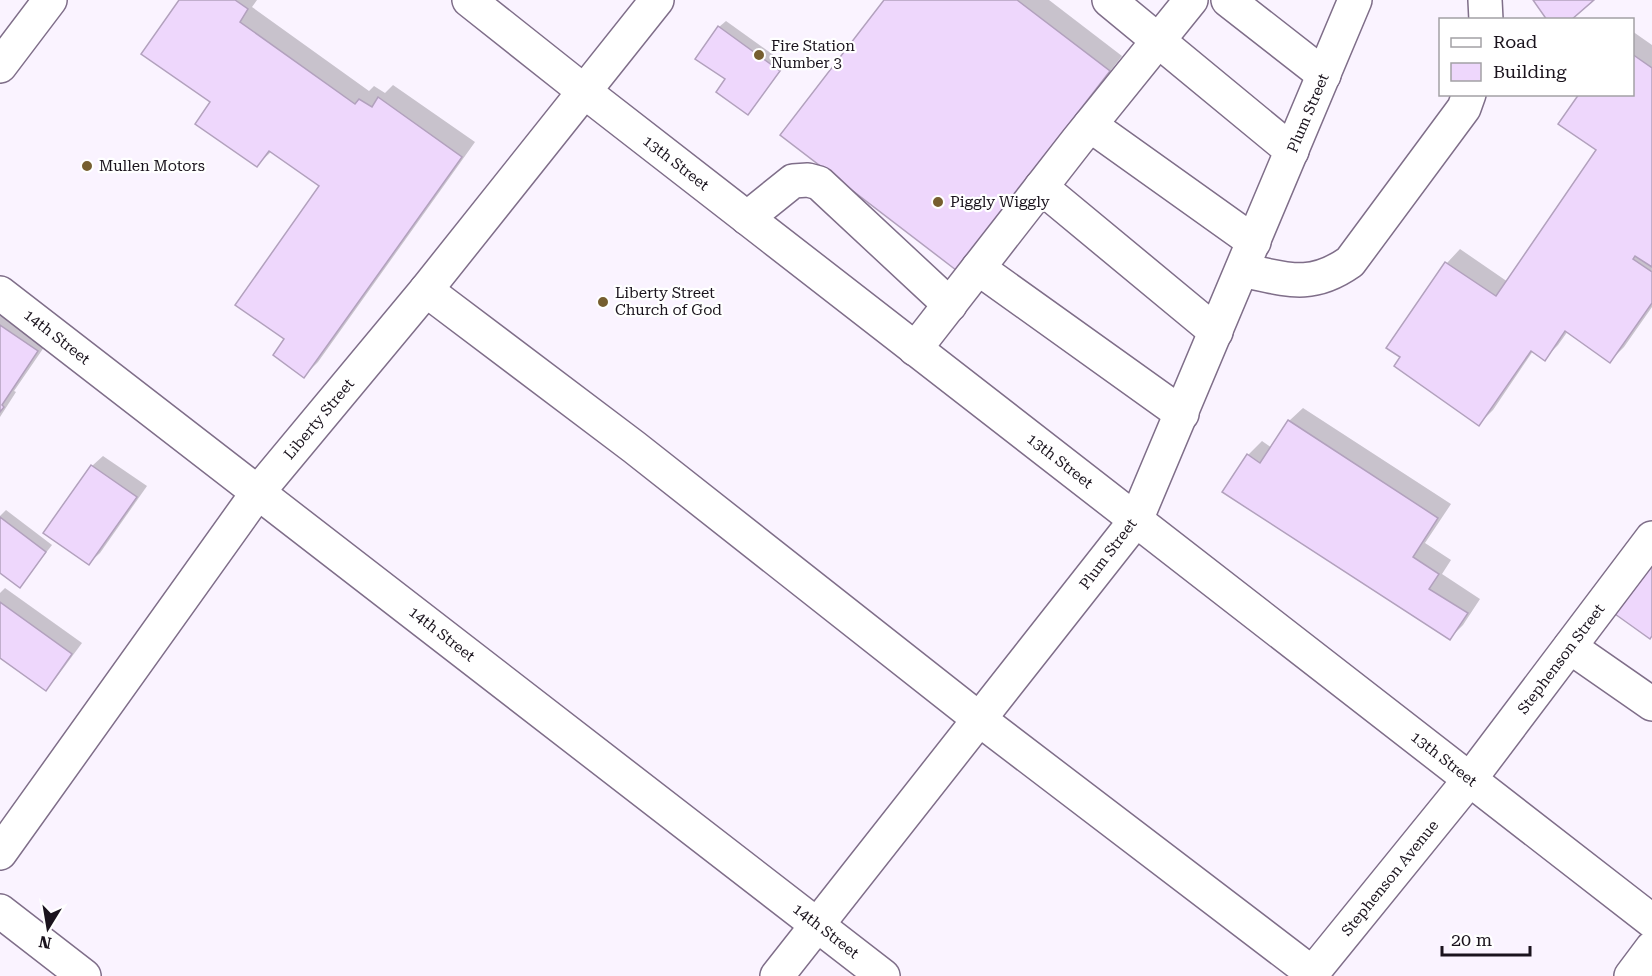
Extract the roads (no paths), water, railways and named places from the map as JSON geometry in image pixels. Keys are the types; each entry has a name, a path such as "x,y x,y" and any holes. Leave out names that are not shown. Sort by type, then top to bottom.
{"street":[{"path":"0,66 50,0"},
{"name":"13th Street","path":"469,0 1652,921"},
{"name":"Liberty Street","path":"0,853 258,492 426,290 657,0"},
{"path":"1109,0 1292,151"},
{"path":"915,349 1191,0"},
{"path":"1228,0 1324,75"},
{"name":"Plum Street","path":"777,976 1136,520 1356,0"},
{"path":"1485,0 1486,18"},
{"path":"1090,125 1248,256 1293,280 1314,280 1334,273 1350,262 1464,108 1468,96"},
{"path":"747,218 793,181 808,180 819,183 950,305"},
{"path":"1041,187 1216,332"},
{"path":"978,268 1182,414"},
{"path":"426,290 634,447 978,719 1311,975"},
{"name":"14th Street","path":"0,293 883,976"},
{"name":"Stephenson Street","path":"1470,779 1652,538"},
{"path":"1570,647 1652,704"},
{"name":"Stephenson Avenue","path":"1311,975 1470,779"},
{"path":"0,911 84,976"},
{"path":"1631,976 1652,948"}],"place":[{"name":"Fire Station Number 3","path":"759,55"},
{"name":"Mullen Motors","path":"87,166"},
{"name":"Piggly Wiggly","path":"938,202"},
{"name":"Liberty Street Church of God","path":"603,302"}]}
